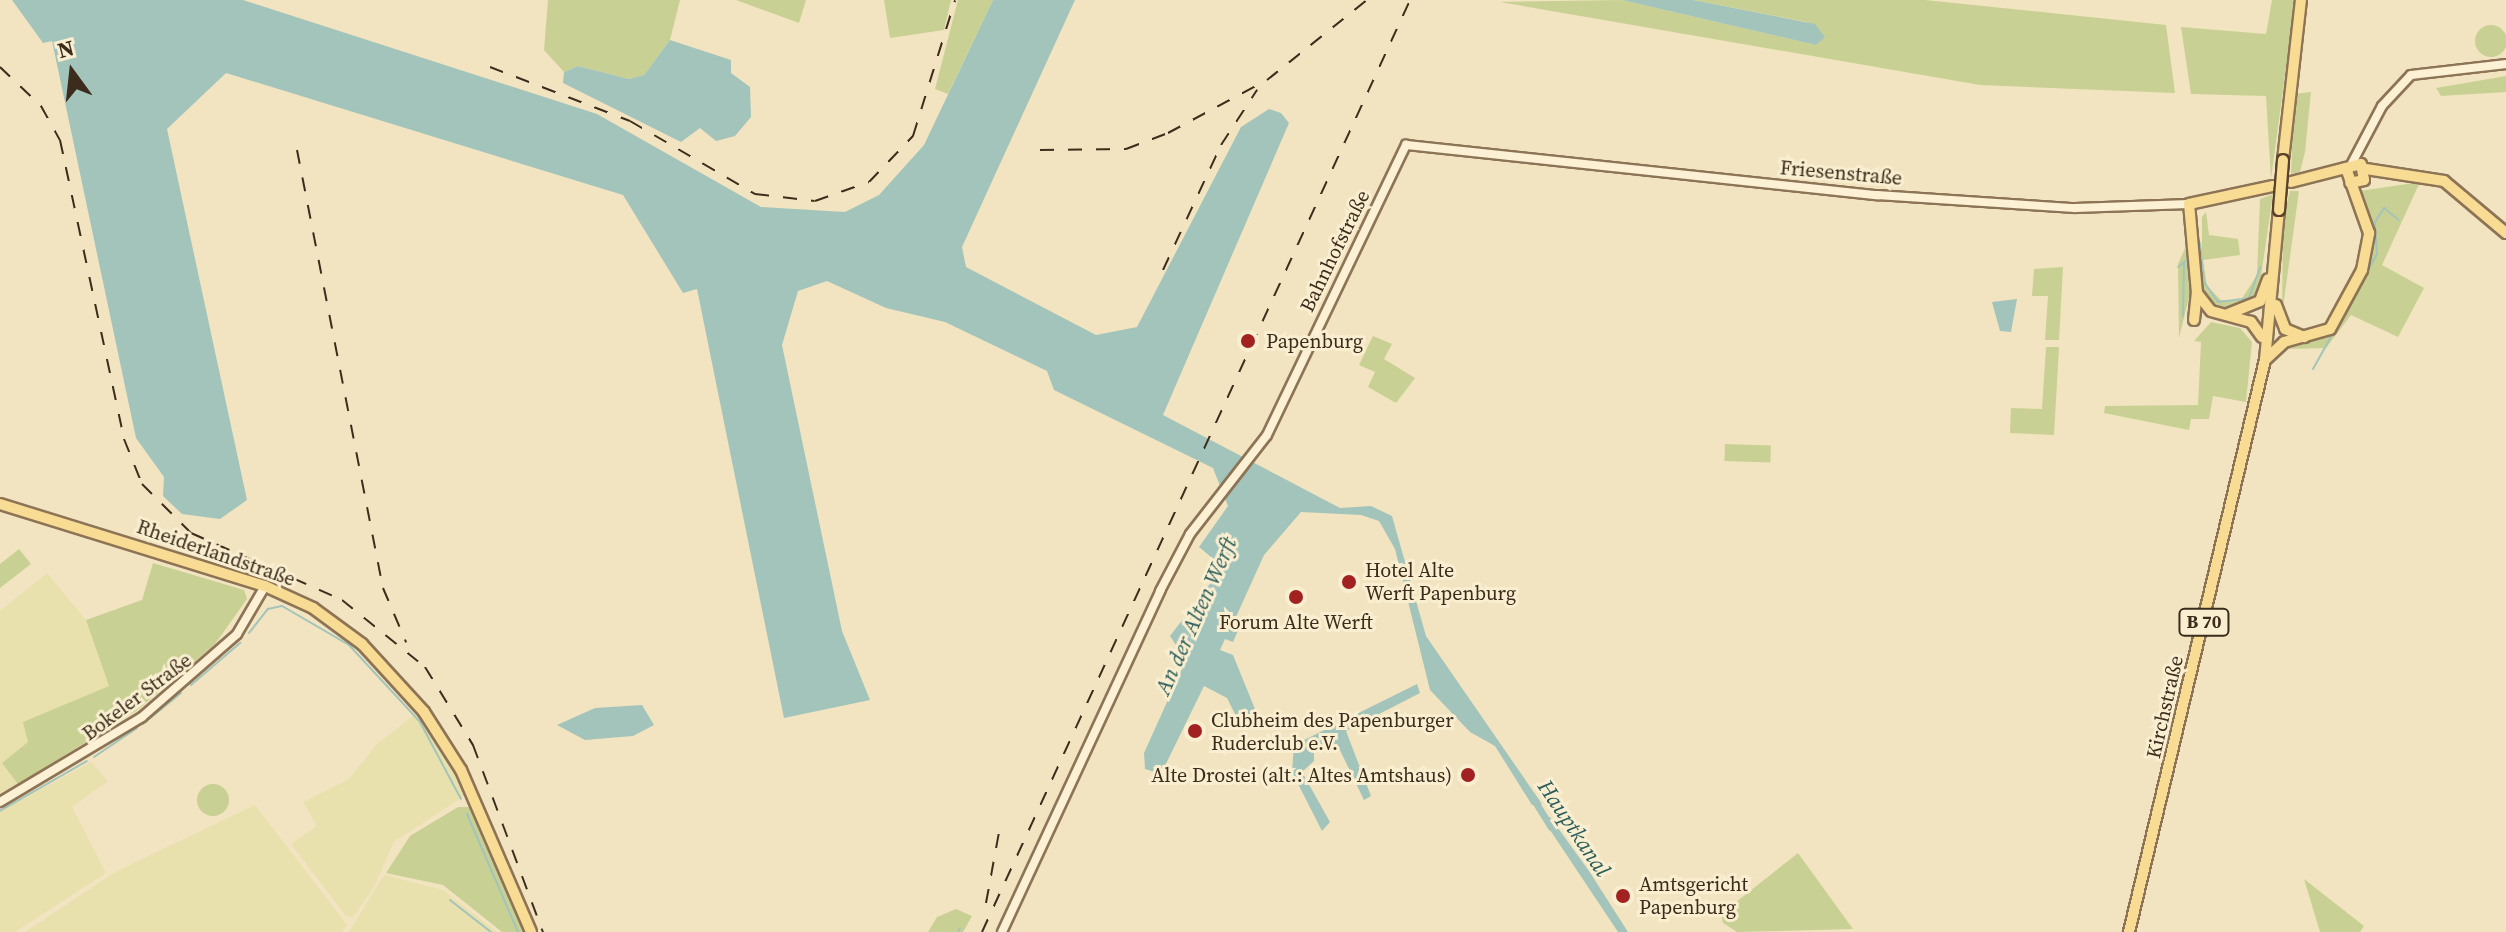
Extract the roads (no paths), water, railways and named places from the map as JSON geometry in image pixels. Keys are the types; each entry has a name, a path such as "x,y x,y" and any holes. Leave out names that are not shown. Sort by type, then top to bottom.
{"main road":[{"name":"B 70","path":"2273,280 2301,0"},
{"path":"2265,360 2279,345 2330,329 2362,270 2369,233 2359,205 2356,174"},
{"path":"2291,182 2356,174 2419,175 2444,181 2506,233"},
{"name":"Friesenstraße","path":"2194,203 2273,186"},
{"path":"2194,203 2197,293 2194,320"},
{"path":"2215,313 2240,313 2260,301 2274,267"},
{"name":"Kirchstraße","path":"2129,932 2265,360 2273,280"},
{"name":"Kirchstraße","path":"2256,397 2262,337 2273,280"},
{"path":"2197,293 2205,306 2215,313 2251,322 2262,337"},
{"path":"2273,293 2281,324 2306,338"},
{"name":"Rheiderlandstraße","path":"0,504 265,586 339,626 424,712 461,770 531,932"}],"street":[{"path":"2356,174 2365,139 2401,85 2435,71 2506,64"},
{"name":"Friesenstraße","path":"1406,145 1864,194 2075,208 2194,203"},
{"name":"Bahnhofstraße","path":"1002,932 1160,591 1218,499 1257,452 1406,145"},
{"name":"Bokeler Straße","path":"0,802 142,717 237,634 265,586"}],"water":[{"name":"An der Alten Werft","path":"12,0 243,0 597,114 761,207 845,212 879,195 924,145 993,0 1075,0 962,247 966,267 1096,335 1137,327 1241,127 1269,109 1281,113 1289,123 1163,415 1340,508 1371,506 1392,516 1426,636 1542,804 1532,805 1495,746 1470,732 1430,690 1395,549 1379,521 1361,515 1301,512 1264,555 1236,617 1243,619 1233,642 1225,639 1220,650 1233,655 1257,714 1239,722 1227,698 1204,686 1161,774 1145,769 1144,753 1186,660 1170,636 1223,567 1199,547 1228,506 1213,468 1054,390 1047,371 945,322 886,308 827,281 798,291 782,345 842,631 870,700 784,718 697,289 683,293 623,195 226,73 167,129 247,500 220,519 182,514 163,496 164,477 136,438 52,41 43,43"},
{"path":"1622,0 1693,0 1815,24 1825,37 1816,45"},
{"path":"670,40 731,60 731,73 750,87 751,117 735,136 716,141 700,128 681,142 563,83 564,72 578,66 629,79 644,75"},
{"path":"2017,299 2011,332 2000,331 1992,302"},
{"path":"1417,684 1420,693 1346,731 1371,796 1364,800 1337,744 1314,747 1314,761 1302,772 1330,822 1322,831 1292,772 1294,745"},
{"path":"642,705 654,725 633,736 585,740 557,725 595,708"},
{"path":"1550,817 1628,932 1618,932 1544,821"}],"waterway":[{"path":"2313,369 2377,254 2375,222 2384,208 2399,220"},
{"path":"2200,243 2204,282 2218,302 2249,298 2260,267"},
{"path":"2178,267 2187,260"},
{"path":"2183,316 2184,262"},
{"path":"249,633 268,609 282,606 349,645 420,722 461,799"},
{"path":"191,685 240,643"},
{"path":"143,724 181,693"},
{"path":"94,757 137,728"},
{"path":"0,811 87,761"},
{"name":"Hauptkanal","path":"1534,800 1551,827"},
{"path":"467,814 518,932"},
{"path":"450,900 491,932"},
{"path":"958,932 960,928"}],"railway":[{"path":"490,67 630,121 755,194 815,201 869,182 913,136 955,0"},
{"path":"1040,150 1126,149 1168,133 1267,80 1367,0"},
{"path":"982,932 1410,0"},
{"path":"0,67 41,106 60,140 124,439 142,484 191,533 342,600 425,667 473,745 543,932"},
{"path":"1163,270 1221,145 1257,90"},
{"path":"297,150 383,588 406,642"},
{"path":"986,903 1001,821"}],"place":[{"name":"Papenburg","path":"1248,341"},
{"name":"Hotel Alte Werft Papenburg","path":"1349,582"},
{"name":"Forum Alte Werft","path":"1296,597"},
{"name":"Clubheim des Papenburger Ruderclub e.V.","path":"1195,731"},
{"name":"Alte Drostei (alt.: Altes Amtshaus)","path":"1468,775"},
{"name":"Amtsgericht Papenburg","path":"1623,896"}]}
